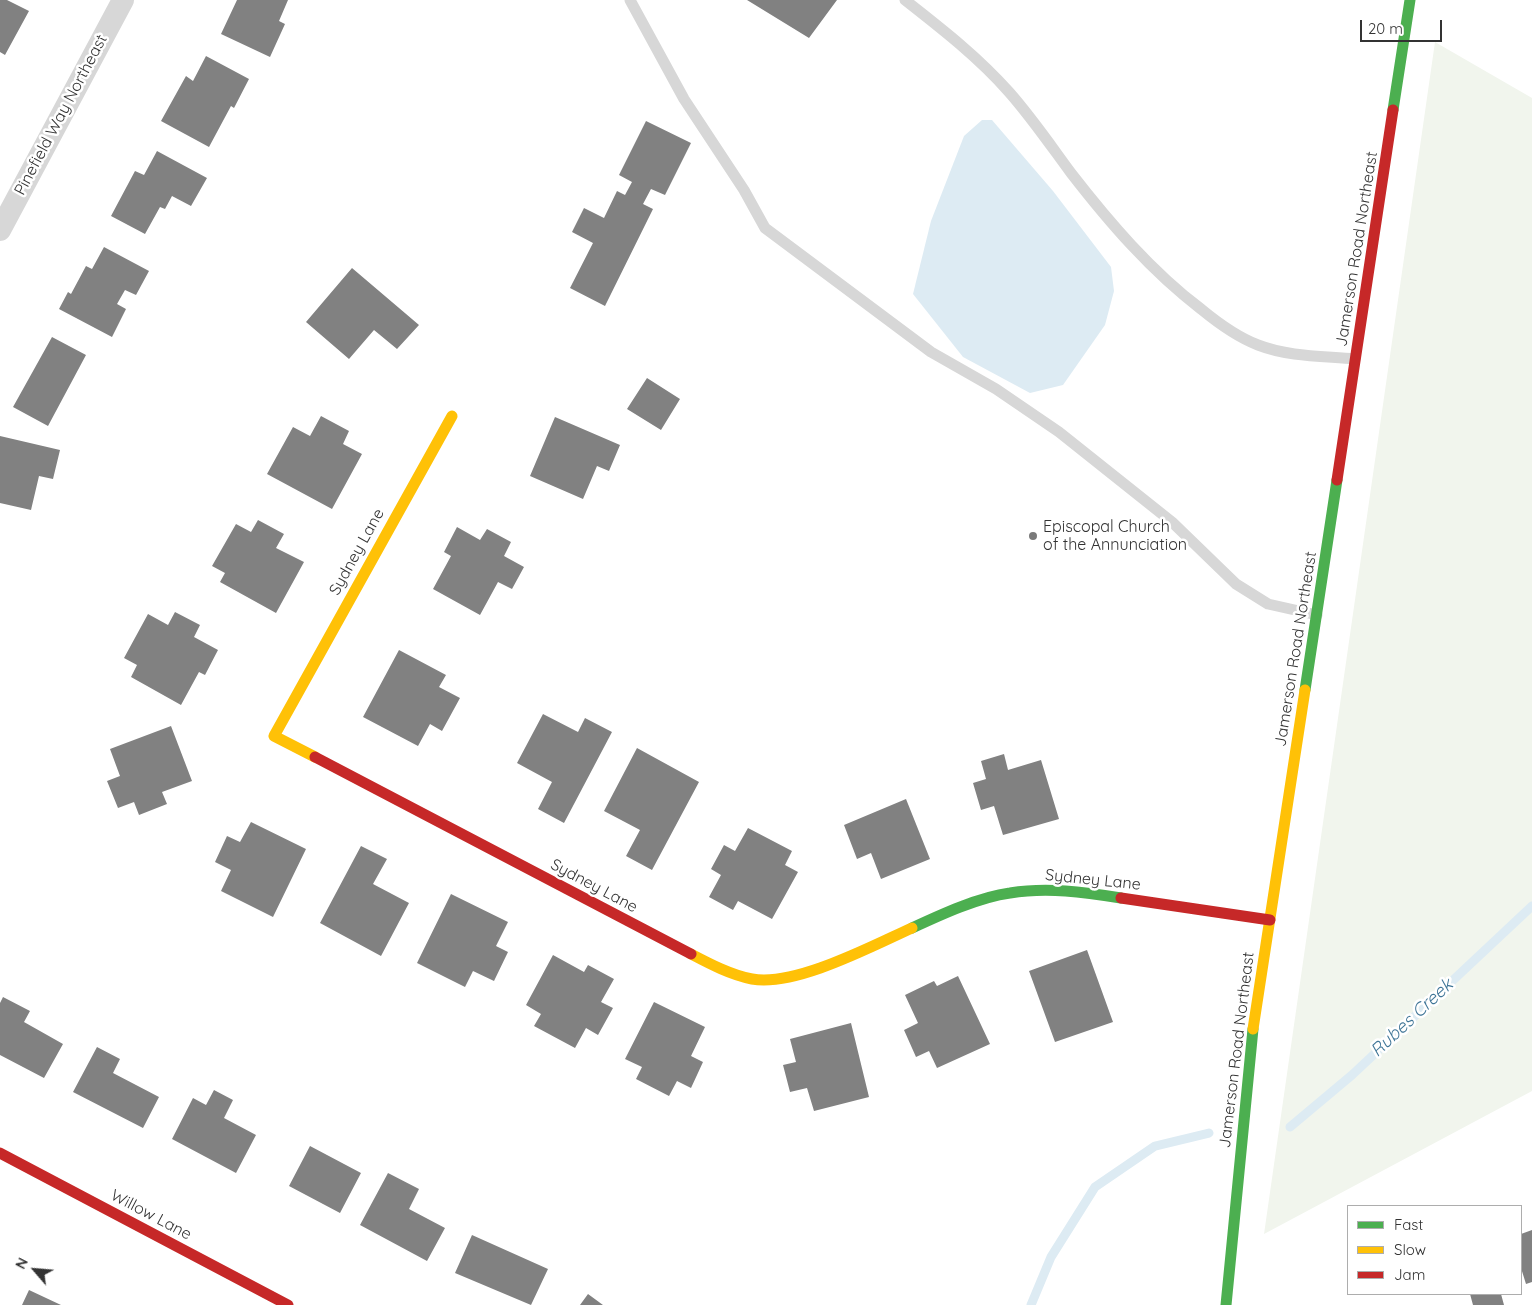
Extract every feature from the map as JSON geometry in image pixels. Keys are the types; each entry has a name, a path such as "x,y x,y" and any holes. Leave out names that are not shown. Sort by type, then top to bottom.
{"street":[{"name":"Pinefield Way Northeast","path":"0,230 123,0"},
{"name":"Jamerson Road Northeast","path":"1226,1305 1250,1052 1357,359 1410,0"},
{"name":"Sydney Lane","path":"452,416 274,736 705,962 752,979 780,979 835,962 945,913 1008,893 1043,890 1083,892 1270,920"},
{"name":"Willow Lane","path":"0,1154 288,1305"}],"lane":[{"path":"630,0 684,99 744,190 765,228 931,352 996,389 1059,432 1172,522 1236,584 1268,604 1317,615"},
{"path":"904,0 981,61 1043,132 1071,172 1109,219 1160,276 1192,303 1224,328 1258,345 1288,353 1357,359"}],"shaded area":[{"path":"1435,42 1532,98 1532,1091 1264,1234"},
{"path":"982,120 992,120 1053,191 1111,267 1114,291 1105,325 1063,385 1030,393 963,357 913,294 931,221 964,136"}],"building":[{"path":"0,0 7,0 29,11 5,55 0,52"},
{"path":"237,0 288,0 279,21 285,24 270,57 221,34"},
{"path":"747,0 837,0 809,38"},
{"path":"206,56 249,79 234,108 231,106 209,147 161,121 186,76 193,81"},
{"path":"646,121 691,143 665,195 651,189 643,204 653,209 605,306 570,288 593,243 572,232 584,208 604,218 617,191 625,195 632,182 619,175"},
{"path":"157,151 207,178 191,206 172,196 165,209 160,207 145,234 111,216 135,171 144,175"},
{"path":"104,247 149,271 136,295 125,290 117,304 126,309 112,337 59,309 68,292 71,294 86,266 92,269"},
{"path":"352,268 419,325 397,349 374,330 349,359 306,322"},
{"path":"52,337 86,355 48,426 13,407"},
{"path":"647,378 680,399 661,430 627,409"},
{"path":"321,416 349,431 343,444 362,454 332,509 267,474 293,427 310,436"},
{"path":"555,417 620,445 609,471 597,466 583,499 530,476"},
{"path":"0,436 60,450 53,479 39,476 31,510 0,503"},
{"path":"258,520 284,534 276,548 304,562 276,613 220,582 225,573 212,566 236,524 251,532"},
{"path":"457,527 480,540 487,529 511,542 504,556 524,567 512,589 498,582 480,615 433,589 451,556 444,552"},
{"path":"175,612 200,625 194,637 218,650 205,675 199,672 181,705 131,677 137,665 124,658 148,614 168,625"},
{"path":"399,650 446,675 439,687 460,698 442,731 430,724 418,746 363,717"},
{"path":"543,714 578,732 585,718 612,732 564,823 538,809 552,782 517,763"},
{"path":"171,726 192,781 162,792 167,804 139,815 134,802 118,808 107,781 120,776 110,749"},
{"path":"637,748 699,782 652,870 626,856 640,830 604,811"},
{"path":"1004,754 1008,770 1041,760 1059,819 1003,835 994,806 981,810 973,783 986,779 981,761"},
{"path":"906,799 930,859 881,879 871,853 857,859 844,825"},
{"path":"251,822 306,849 273,917 221,891 231,870 215,862 227,836 240,842"},
{"path":"748,828 792,851 785,865 798,872 772,919 738,901 733,910 709,897 721,875 711,869 724,845 735,851"},
{"path":"361,846 387,859 373,884 409,903 381,956 320,923"},
{"path":"451,894 508,922 496,946 508,952 494,981 473,971 465,987 417,963"},
{"path":"1087,950 1113,1022 1055,1042 1029,971"},
{"path":"553,955 584,972 588,965 614,979 601,1002 613,1008 598,1035 586,1028 575,1048 534,1026 541,1014 526,1005"},
{"path":"958,976 990,1044 937,1068 929,1051 916,1057 904,1030 918,1023 905,995 934,981 937,986"},
{"path":"3,997 30,1011 24,1022 63,1044 44,1078 0,1055 0,1003"},
{"path":"654,1002 705,1027 691,1056 703,1062 691,1088 677,1081 669,1096 636,1079 642,1067 625,1059"},
{"path":"851,1023 869,1097 814,1111 807,1088 790,1092 783,1065 796,1062 790,1039"},
{"path":"97,1047 120,1059 113,1073 159,1097 143,1128 73,1092"},
{"path":"214,1090 233,1100 224,1118 256,1135 236,1173 172,1139 193,1098 206,1105"},
{"path":"310,1146 361,1173 340,1213 289,1186"},
{"path":"388,1173 419,1189 409,1209 445,1228 427,1261 360,1225"},
{"path":"1532,1230 1532,1282 1526,1284 1522,1271 1522,1234"},
{"path":"472,1235 548,1269 531,1305 455,1273"},
{"path":"29,1290 61,1305 22,1305"},
{"path":"588,1294 603,1305 580,1305"},
{"path":"1470,1295 1501,1295 1504,1305 1473,1305"}],"waterway":[{"name":"Rubes Creek","path":"1290,1127 1352,1075 1532,906"},
{"name":"Rubes Creek","path":"1031,1305 1051,1257 1095,1187 1155,1146 1209,1133"}],"traffic: fast":[{"path":"1393,110 1410,0"},
{"path":"1305,690 1337,480"},
{"path":"912,928 973,902 1010,893 1052,890 1121,898"},
{"path":"1226,1305 1253,1029"}],"traffic: slow":[{"path":"315,757 274,736 452,416"},
{"path":"1253,1029 1305,690"},
{"path":"691,954 736,975 752,979 770,980 790,977 833,963 912,928"}],"traffic: jam":[{"path":"1337,480 1393,110"},
{"path":"315,757 691,954"},
{"path":"1121,898 1270,920"},
{"path":"0,1153 288,1305"}],"place":[{"name":"Episcopal Church of the Annunciation","path":"1033,536"}]}
